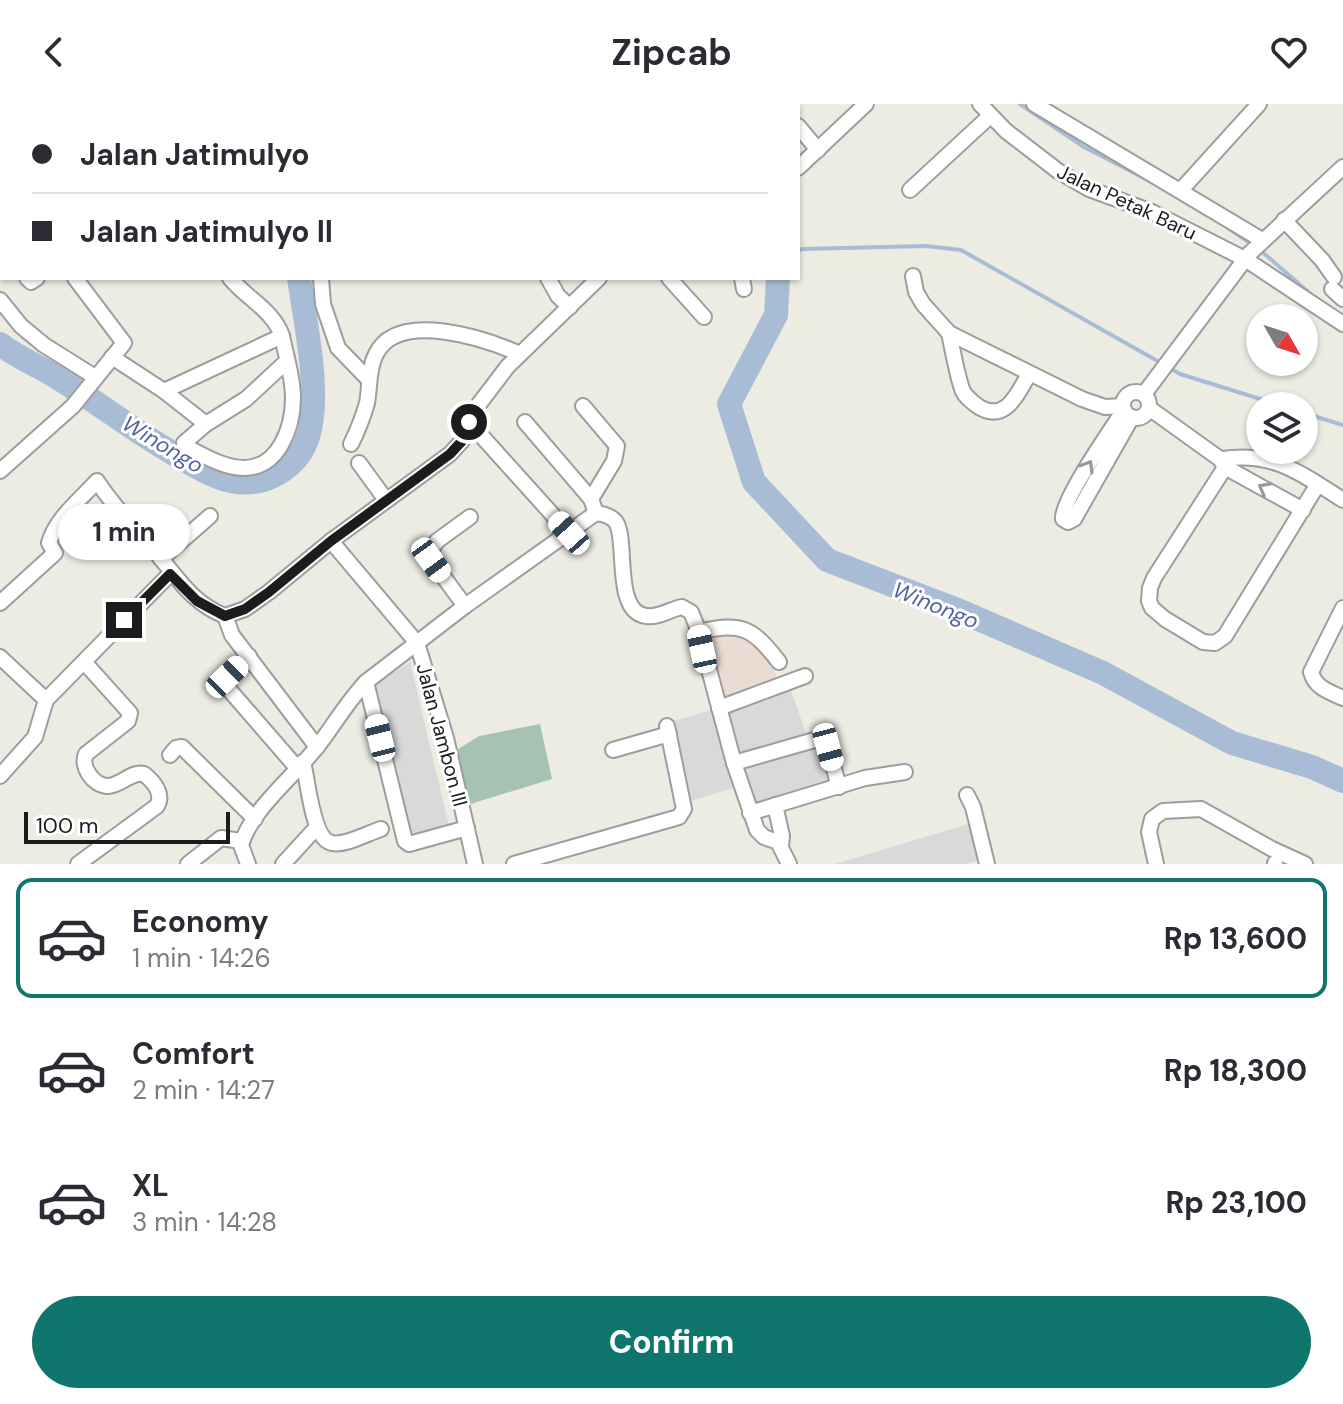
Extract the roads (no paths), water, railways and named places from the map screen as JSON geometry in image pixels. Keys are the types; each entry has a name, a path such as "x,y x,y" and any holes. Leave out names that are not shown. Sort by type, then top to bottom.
{"street":[{"path":"800,166 866,104"},
{"path":"1034,104 1073,130 1181,190 1343,324"},
{"path":"1181,190 1259,104"},
{"path":"910,190 985,110"},
{"name":"Jalan Petak Baru","path":"985,110 1038,158 1072,180 1253,250"},
{"path":"800,128 818,150"},
{"path":"913,276 916,292 923,304 949,333 1029,374 1105,407 1142,416 1146,401 1253,250 1343,167"},
{"path":"1284,220 1322,260 1336,288"},
{"path":"0,471 73,406 122,346 123,339 77,280"},
{"path":"232,280 273,317 282,336 287,361 292,391 287,432 273,456 261,464 242,468 225,465 185,446 186,440 246,399 287,361"},
{"path":"321,280 323,304 338,348 369,380"},
{"path":"549,280 558,296 570,307"},
{"path":"0,603 55,553 49,543 51,535 97,481 170,574 197,601 225,616 233,615 259,599 331,541 450,454 462,441 469,422 488,391 520,354 597,280"},
{"path":"671,280 704,317"},
{"path":"0,300 21,326 93,379"},
{"path":"351,444 367,403 376,354 394,336 416,332 455,332 487,339 520,354"},
{"path":"949,333 963,389 973,403 985,410 994,412 1009,406 1029,374"},
{"path":"164,391 282,336"},
{"path":"112,357 164,391 206,424"},
{"path":"1076,501 1126,411 1130,393 1146,401 1226,461 1303,510"},
{"path":"248,864 241,841 255,819 317,747 346,703 366,682 465,606 569,533 593,506 614,461 617,446 583,406"},
{"path":"469,422 569,533"},
{"path":"525,422 593,506 618,525 631,608 640,615 652,616 682,607 691,612 750,813 761,835 781,846 789,864"},
{"path":"1226,461 1267,458 1343,500"},
{"path":"1226,461 1154,578 1149,595 1152,608 1203,642 1215,643 1225,636 1318,484"},
{"path":"359,463 386,500"},
{"path":"161,559 210,516"},
{"path":"465,606 429,556 437,541 470,517"},
{"name":"Jalan Jambon III","path":"331,541 417,643 446,738 475,864"},
{"path":"0,776 35,737 46,700 170,574"},
{"path":"1343,608 1311,672 1321,687 1343,698"},
{"path":"225,616 229,630 317,747"},
{"path":"699,632 725,626 743,628 753,634 779,662"},
{"path":"249,656 227,677 226,686 300,765 316,828 326,841 336,844 381,829"},
{"path":"0,657 46,700"},
{"path":"78,864 157,806 161,798 144,774 135,773 112,785 103,785 95,781 84,766 86,754 128,721 130,713 85,663"},
{"path":"719,708 805,676"},
{"path":"366,682 405,841 409,844 467,828"},
{"path":"514,864 679,817 684,809 668,730 613,750"},
{"path":"734,763 818,739 828,747 839,787"},
{"path":"170,755 176,748 182,747 255,819"},
{"path":"750,813 865,778 905,772"},
{"path":"967,795 973,807 987,864"},
{"path":"775,805 782,836 781,846"},
{"path":"1156,864 1149,832 1152,819 1163,811 1201,809 1305,864"},
{"path":"283,864 316,828"},
{"path":"193,863 221,838 241,841"}],"waterway":[{"path":"1020,104 1084,147 1148,180"},
{"path":"1221,223 1253,245"},
{"path":"800,250 926,246 961,250 1161,363"},
{"path":"1260,250 1314,297"},
{"name":"Winongo","path":"0,344 201,469 230,481 258,481 278,473 295,460 306,442 311,425 313,384 299,280"},
{"name":"Winongo","path":"778,280 776,315 729,404 754,482 827,560 960,611 1103,673 1232,743 1312,767 1343,781"},
{"path":"1168,367 1180,374 1246,395"},
{"path":"1318,417 1343,425"}]}
